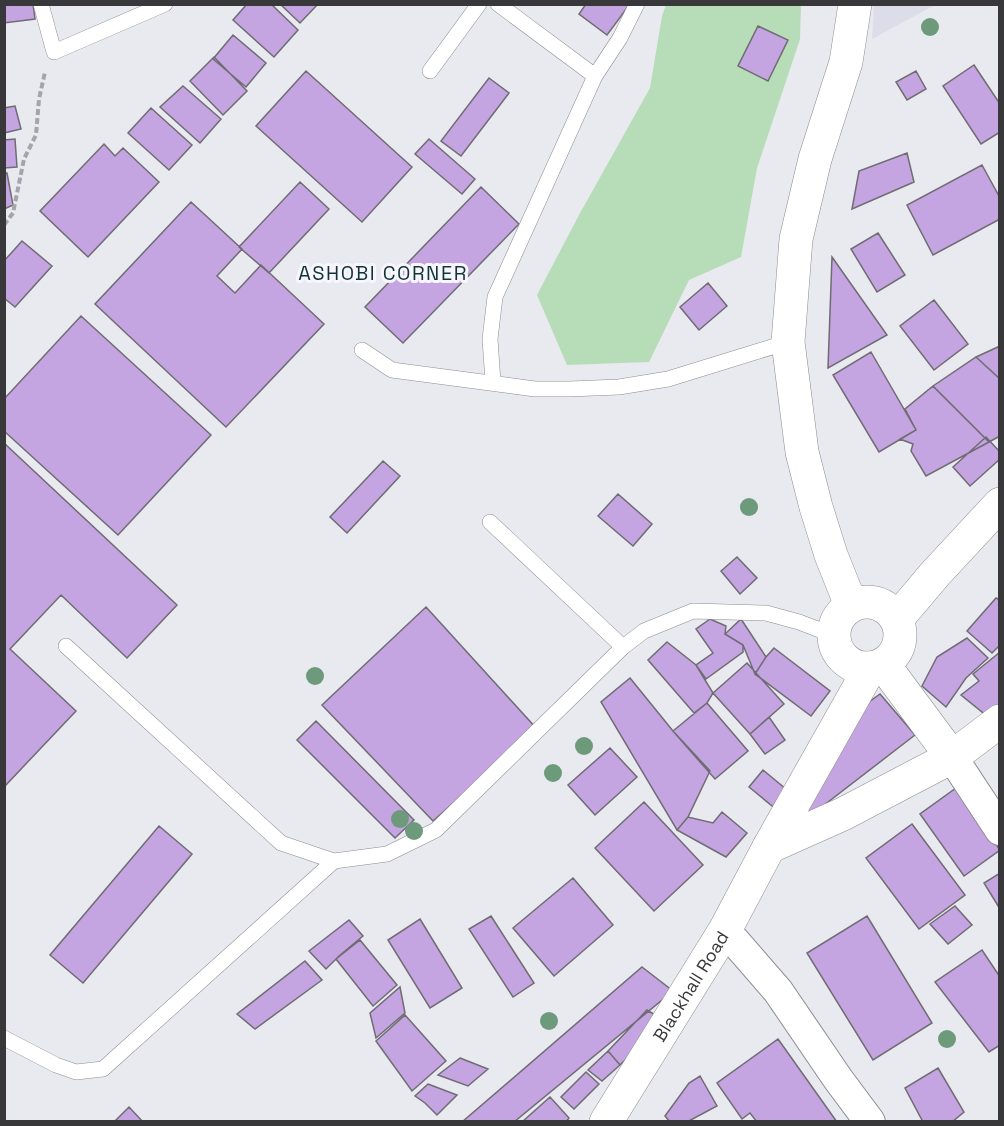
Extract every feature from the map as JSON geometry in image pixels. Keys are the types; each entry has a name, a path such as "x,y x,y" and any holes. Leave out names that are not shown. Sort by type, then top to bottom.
{"main road":[{"path":"851,605 822,527 802,452 788,342 796,239 815,159 846,62 855,4"},
{"path":"897,619 999,504"},
{"path":"864,601 877,602 897,619 900,632 899,644 893,656 877,666 857,667 844,660 836,649 833,635 835,623 841,613 851,605 864,601"},
{"path":"877,666 952,757"},
{"name":"Blackhall Road","path":"606,1122 725,930 769,847 877,666"},
{"path":"769,847 843,814 952,757 999,721"}],"street":[{"path":"952,757 999,830"},
{"path":"725,930 778,991 870,1122"}],"lane":[{"path":"41,4 54,52 165,4"},
{"path":"430,71 478,4"},
{"path":"498,4 595,76"},
{"path":"493,382 490,339 495,297 595,76 620,38 637,4"},
{"path":"362,350 392,370 535,389 619,387 668,380 788,342"},
{"path":"490,522 623,648"},
{"path":"66,646 281,843 333,861 387,854 436,830 623,648 644,631 693,611 766,613 833,635"},
{"path":"4,1038 56,1065 76,1072 103,1069 333,861"}],"path":[{"path":"4,225 13,213 24,159 36,135 43,76 54,52"}],"shaded area":[{"path":"874,4 935,5 872,39"}],"green space":[{"path":"666,5 801,5 800,39 757,168 741,257 689,280 649,362 567,365 537,295 650,88 662,16"}],"building":[{"path":"4,4 33,4 35,19 4,23"},
{"path":"247,4 271,4 298,30 274,57 233,20"},
{"path":"280,4 318,4 300,23"},
{"path":"586,4 630,4 607,35 579,14"},
{"path":"758,26 788,40 768,81 738,66"},
{"path":"233,35 266,63 246,87 213,59"},
{"path":"214,57 247,91 223,115 190,81"},
{"path":"974,65 1000,104 1000,132 981,144 943,86"},
{"path":"306,71 412,167 362,222 256,126"},
{"path":"916,71 926,89 907,100 896,82"},
{"path":"489,78 509,93 461,156 441,141"},
{"path":"183,86 221,119 200,143 160,107"},
{"path":"15,106 21,129 4,133 4,108"},
{"path":"151,108 192,145 169,170 128,133"},
{"path":"15,139 17,167 4,168 4,140"},
{"path":"429,139 475,179 462,194 415,154"},
{"path":"104,144 115,156 123,148 159,182 88,257 40,211"},
{"path":"907,153 914,182 852,209 859,171"},
{"path":"982,165 1000,198 1000,219 933,255 907,205"},
{"path":"4,173 7,173 13,205 4,209"},
{"path":"300,182 329,209 269,273 239,247"},
{"path":"481,187 519,224 403,343 365,307"},
{"path":"191,202 242,249 217,276 235,293 261,265 324,324 226,427 95,304"},
{"path":"878,233 905,275 877,292 851,249"},
{"path":"22,241 52,266 15,307 4,298 4,261"},
{"path":"832,257 887,335 828,368"},
{"path":"708,283 727,306 699,330 680,307"},
{"path":"934,300 968,344 934,370 900,326"},
{"path":"81,316 211,435 118,535 4,431 4,399"},
{"path":"1000,346 1000,379 976,357"},
{"path":"871,352 916,430 879,452 833,375"},
{"path":"976,357 1000,379 1000,436 989,442 933,386"},
{"path":"933,386 989,442 926,476 911,451 913,444 900,439 916,430 905,409"},
{"path":"986,437 1000,452 1000,459 970,486 953,467"},
{"path":"4,443 177,605 127,658 61,595 10,649 76,711 4,787"},
{"path":"383,461 400,476 347,533 330,517"},
{"path":"618,494 652,524 633,546 598,516"},
{"path":"737,557 757,578 740,594 721,571"},
{"path":"996,598 1000,600 1000,645 992,653 967,631"},
{"path":"426,607 537,729 433,821 322,705"},
{"path":"710,619 726,626 725,634 743,645 743,652 706,679 696,665 713,653 696,629"},
{"path":"741,619 766,657 755,674 743,645 725,634"},
{"path":"967,638 988,658 966,678 946,707 922,686 937,657"},
{"path":"667,642 696,665 713,693 707,703 694,713 648,660"},
{"path":"774,648 830,691 811,716 755,674"},
{"path":"1000,652 1000,706 987,716 961,695 979,681 973,674"},
{"path":"747,663 784,704 750,734 713,693"},
{"path":"630,678 673,731 710,771 688,817 677,830 601,702"},
{"path":"880,694 915,735 806,819 798,810 869,702"},
{"path":"707,703 748,751 715,779 673,731"},
{"path":"769,717 785,740 765,754 750,734"},
{"path":"316,721 414,820 395,838 297,740"},
{"path":"610,748 637,777 595,815 568,785"},
{"path":"763,770 792,794 777,810 749,787"},
{"path":"956,788 1000,850 964,876 920,814"},
{"path":"644,802 703,865 654,911 595,848"},
{"path":"722,812 747,833 726,857 677,830 688,817 713,823"},
{"path":"912,824 965,895 919,929 866,858"},
{"path":"159,826 192,854 83,983 50,955"},
{"path":"1000,873 1000,909 984,883"},
{"path":"573,878 613,925 554,976 513,928"},
{"path":"955,906 972,925 948,944 930,924"},
{"path":"491,916 534,983 513,997 469,929"},
{"path":"867,916 932,1023 873,1060 807,953"},
{"path":"420,919 462,988 430,1008 388,940"},
{"path":"349,920 363,936 326,969 309,951"},
{"path":"360,940 397,985 373,1006 336,959"},
{"path":"982,950 1000,977 1000,1045 989,1052 935,982"},
{"path":"305,961 322,980 255,1029 237,1014"},
{"path":"642,967 673,991 514,1122 462,1122"},
{"path":"400,987 405,1013 376,1038 370,1013"},
{"path":"647,1010 665,1021 620,1065 608,1051"},
{"path":"405,1015 446,1061 412,1091 376,1041"},
{"path":"778,1039 837,1122 757,1122 750,1113 742,1119 717,1083"},
{"path":"608,1051 620,1065 602,1081 588,1070"},
{"path":"460,1058 488,1069 468,1086 438,1075"},
{"path":"938,1068 964,1112 952,1122 923,1122 905,1088"},
{"path":"586,1072 599,1084 574,1109 561,1097"},
{"path":"700,1076 717,1106 687,1122 670,1122 665,1116 689,1083"},
{"path":"428,1084 457,1095 437,1115 415,1096"},
{"path":"550,1097 569,1118 566,1122 522,1122"},
{"path":"129,1107 143,1122 114,1122"}],"district":[{"name":"ASHOBI CORNER","path":"383,273"}]}
